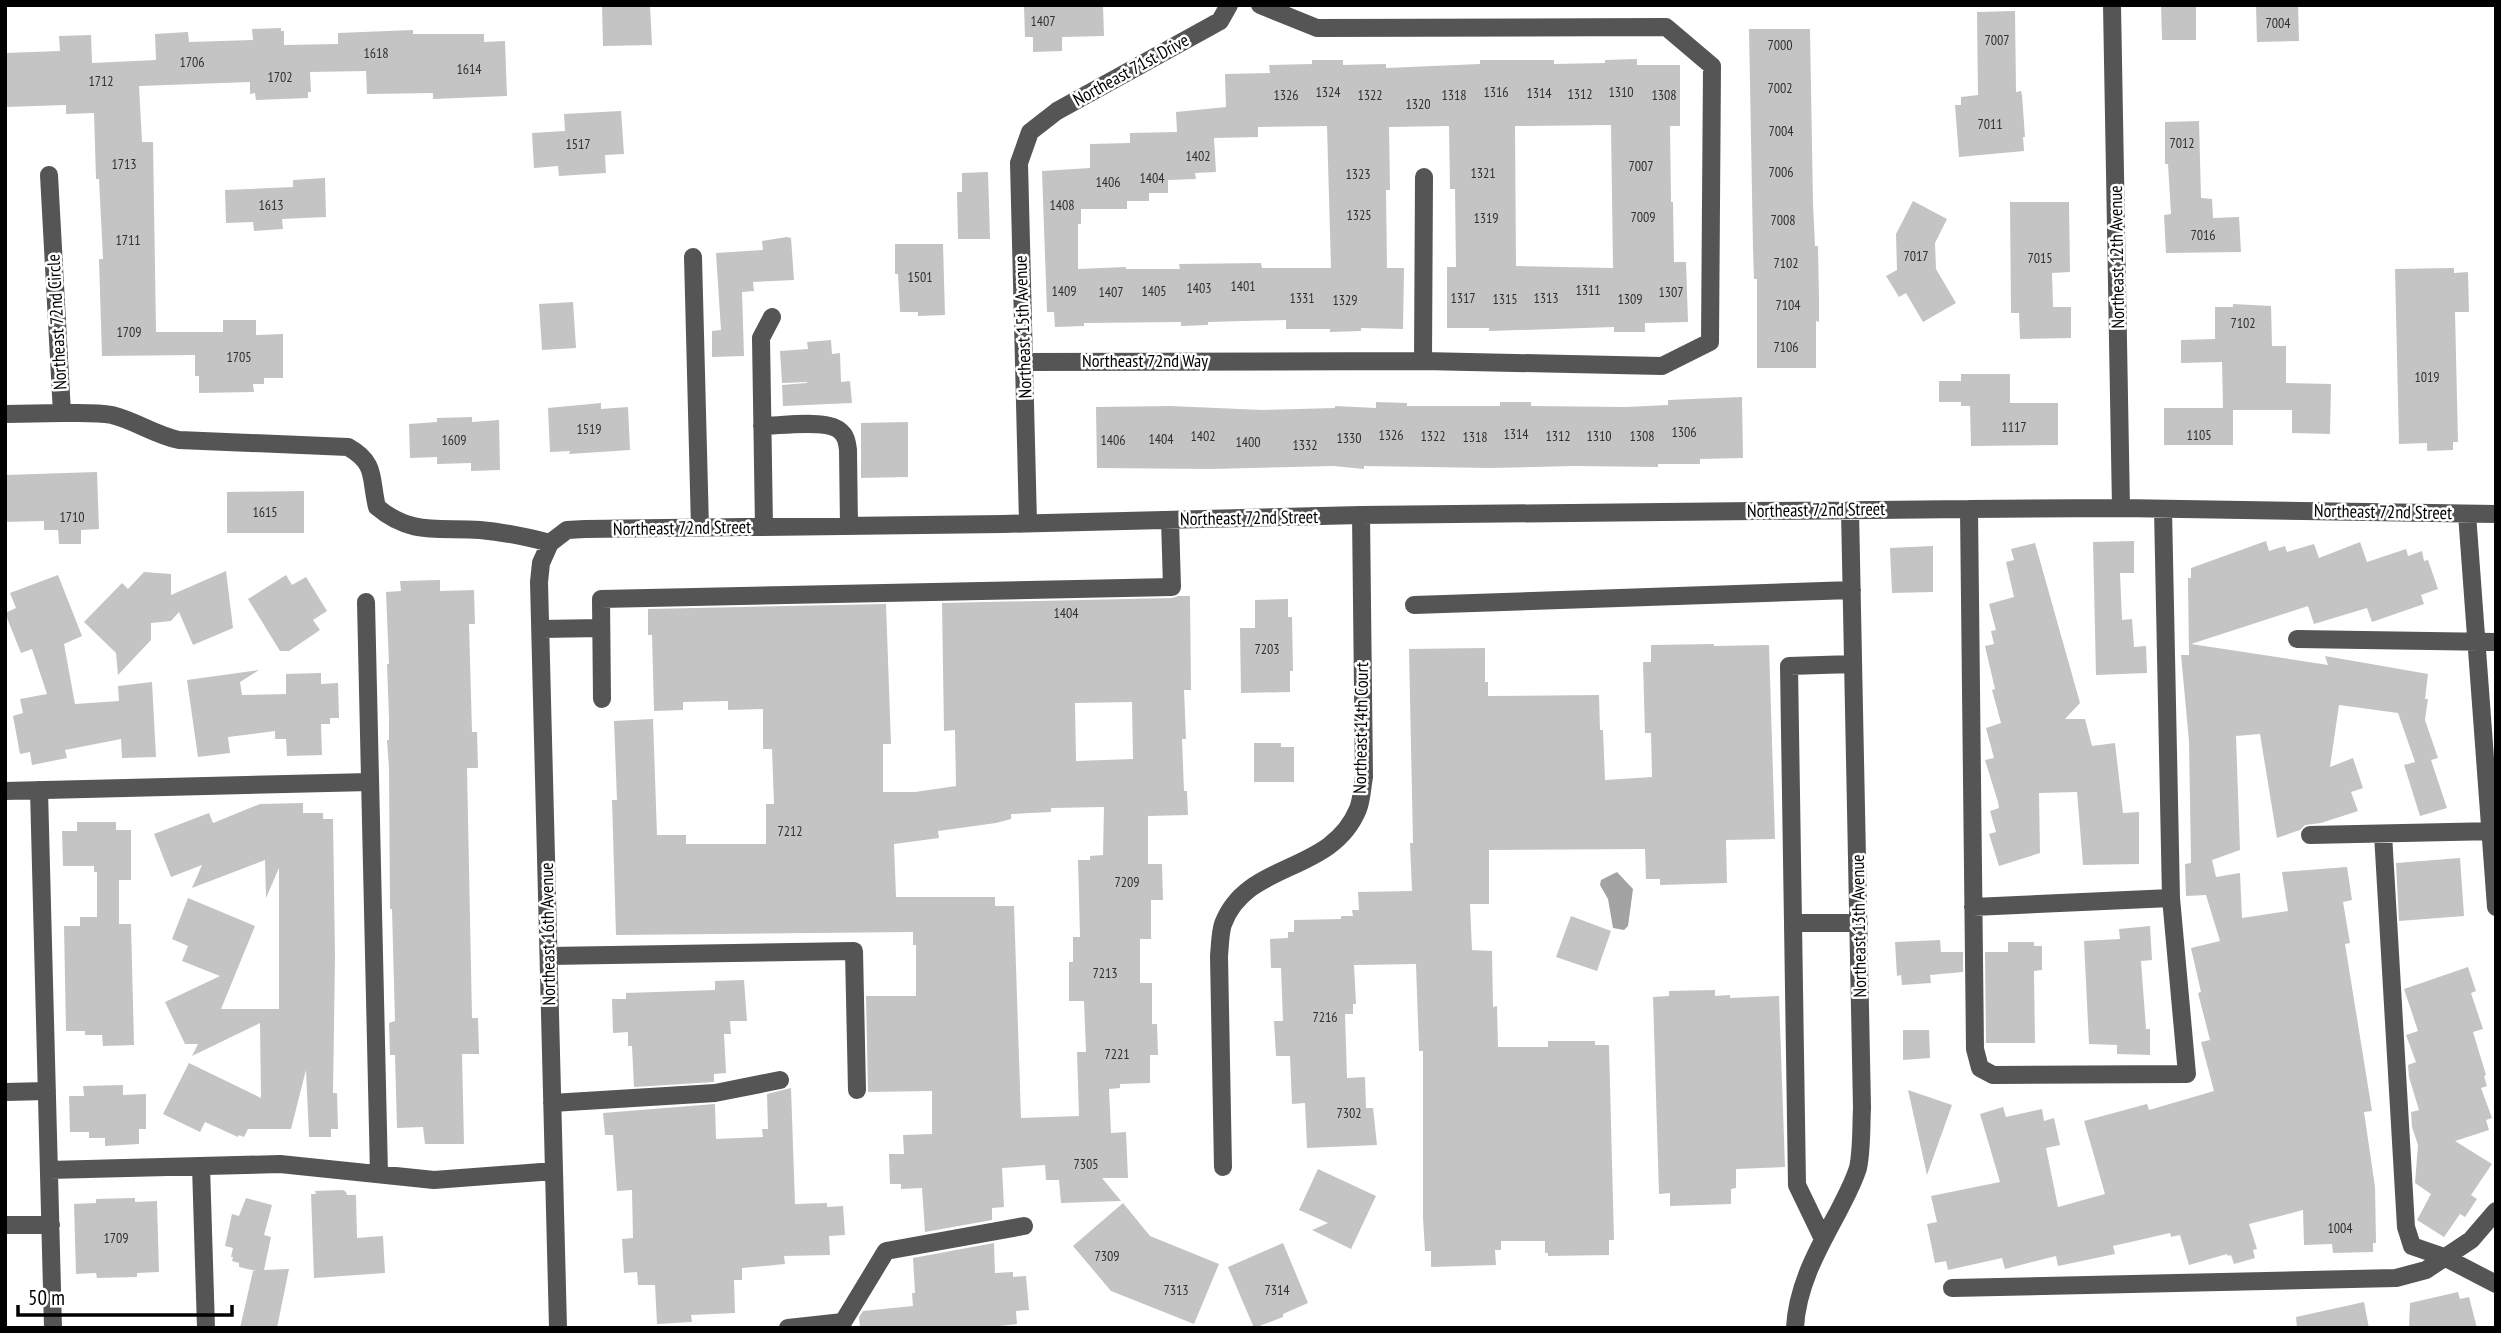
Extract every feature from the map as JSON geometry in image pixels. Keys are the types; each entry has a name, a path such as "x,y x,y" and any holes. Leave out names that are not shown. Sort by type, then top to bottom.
{"street":[{"name":"Northeast 71st Drive","path":"1030,132 1057,111 1220,21 1229,5"},
{"name":"Northeast 72nd Way","path":"1024,362 1423,361 1662,366 1710,342 1712,66 1666,27 1317,28 1260,5"},
{"name":"Northeast 12th Avenue","path":"2112,5 2121,508"},
{"name":"Northeast 15th Avenue","path":"1028,523 1018,163 1030,132"},
{"name":"Northeast 72nd Circle","path":"5,414 62,413 49,175"},
{"path":"1423,361 1424,177"},
{"path":"693,257 700,528"},
{"path":"764,527 761,338 772,317"},
{"path":"62,413 113,415 160,436 179,440 348,447 358,452 371,469 377,507 392,520 431,530 506,532 550,543"},
{"path":"762,426 824,424 838,428 846,440 848,450 849,526"},
{"name":"Northeast 72nd Street","path":"550,543 568,530 1361,515 2121,508 2496,514"},
{"path":"1969,509 1975,1049 1980,1068 1993,1075 2187,1074 2171,898 2163,509"},
{"name":"Northeast 13th Avenue","path":"1795,1328 1796,1306 1811,1263 1849,1192 1858,1166 1862,1108 1850,510"},
{"path":"2467,514 2493,831 2496,907"},
{"name":"Northeast 14th Court","path":"1223,1167 1219,956 1222,925 1242,896 1258,883 1273,873 1315,856 1338,841 1359,807 1364,777 1361,515"},
{"path":"603,699 601,598 1172,587 1170,520"},
{"name":"Northeast 16th Avenue","path":"550,543 541,563 539,582 558,1328"},
{"path":"1414,605 1852,590"},
{"path":"366,602 379,1174"},
{"path":"541,629 601,628"},
{"path":"2297,639 2496,642"},
{"path":"1823,1239 1797,1185 1789,666 1853,664"},
{"path":"5,791 370,782"},
{"path":"39,790 53,1328"},
{"path":"2310,835 2493,831"},
{"path":"2383,834 2406,1227 2412,1246 2444,1257 2496,1284"},
{"path":"1973,906 2171,898"},
{"path":"1793,923 1859,923"},
{"path":"549,956 854,951 857,1090"},
{"path":"552,1103 715,1093 780,1080"},
{"path":"5,1092 47,1091"},
{"path":"49,1170 280,1164 434,1180 554,1171"},
{"path":"201,1166 206,1328"},
{"path":"1952,1288 2396,1278 2426,1270 2471,1240 2496,1211"},
{"path":"5,1225 51,1225"},
{"path":"788,1328 843,1322 886,1251 1024,1226"}],"shaded area":[{"path":"1617,872 1633,889 1628,926 1624,930 1613,928 1608,899 1600,885 1601,880"}],"building":[{"path":"602,5 650,5 652,45 603,46"},
{"path":"1024,5 1103,5 1104,36 1062,37 1062,51 1033,52 1033,37 1025,37"},
{"path":"2161,5 2196,5 2196,40 2162,40"},
{"path":"2256,5 2298,5 2299,41 2257,42"},
{"path":"2015,11 2016,92 2021,91 2022,95 2024,151 1959,157 1955,105 1961,105 1961,97 1978,95 1977,12"},
{"path":"281,28 281,31 284,31 284,45 338,44 338,33 413,30 413,34 484,34 484,42 505,41 507,96 433,99 433,93 367,94 366,71 310,72 311,92 308,92 308,98 256,100 255,93 250,94 250,82 139,86 142,142 153,142 156,332 223,332 223,320 256,320 256,335 283,334 283,378 264,378 264,384 253,384 254,392 199,393 199,376 195,376 195,355 102,356 99,259 103,259 94,113 66,114 66,105 5,107 5,53 60,51 59,36 91,35 92,63 156,60 155,34 188,32 189,42 253,40 252,29"},
{"path":"1749,29 1810,29 1813,204 1815,246 1818,246 1819,299 1816,368 1757,368"},
{"path":"1637,59 1637,65 1680,65 1680,126 1670,126 1671,202 1674,262 1686,262 1688,322 1645,323 1645,332 1614,332 1614,327 1489,331 1489,328 1447,328 1447,267 1456,267 1455,189 1450,189 1449,126 1389,127 1390,190 1386,190 1387,268 1404,268 1403,329 1361,328 1361,331 1330,332 1330,329 1286,329 1286,320 1208,322 1208,325 1181,326 1181,322 1084,323 1084,326 1055,327 1054,312 1047,312 1042,171 1090,168 1090,144 1130,143 1130,133 1177,132 1176,112 1226,107 1225,74 1270,73 1269,65 1312,64 1312,60 1343,60 1343,65 1386,64 1386,68 1480,64 1480,60 1554,60 1554,64 1605,63 1605,60","holes":["1611,125 1613,268 1516,266 1515,126","1327,126 1331,268 1262,268 1261,263 1179,264 1180,269 1078,269 1078,224 1081,224 1081,209 1127,209 1127,201 1149,201 1149,193 1168,193 1168,180 1196,179 1195,173 1216,172 1214,138 1258,137 1258,127"]},
{"path":"621,111 624,154 605,155 606,173 559,176 558,166 534,168 532,133 565,131 564,114"},
{"path":"2199,121 2201,198 2212,199 2213,218 2239,217 2241,252 2166,253 2164,215 2171,214 2168,164 2165,164 2165,122"},
{"path":"988,172 990,239 958,239 957,192 962,192 962,173"},
{"path":"325,178 326,217 282,219 283,229 254,231 253,222 226,223 225,190 293,187 293,180"},
{"path":"1913,201 1947,219 1935,243 1936,269 1956,303 1923,322 1906,293 1899,297 1886,276 1897,270 1896,234"},
{"path":"2010,202 2069,202 2070,272 2052,273 2053,307 2071,307 2071,338 2020,339 2019,313 2011,313"},
{"path":"791,238 794,280 753,282 754,291 742,292 744,356 712,357 712,331 721,330 716,253 763,250 762,241"},
{"path":"895,244 943,244 945,315 918,316 918,312 900,312 898,274 895,274"},
{"path":"2454,268 2454,273 2468,272 2469,312 2455,312 2458,442 2453,442 2453,450 2427,451 2427,443 2399,444 2395,269"},
{"path":"573,302 576,348 542,350 539,304"},
{"path":"2233,304 2271,306 2272,346 2286,346 2286,383 2331,384 2330,434 2292,433 2292,410 2233,410 2233,445 2164,445 2164,408 2223,408 2222,362 2181,363 2181,340 2215,339 2215,307 2233,307"},
{"path":"831,340 832,354 840,353 841,382 850,381 852,403 783,406 782,385 807,382 782,383 780,351 808,349 807,342"},
{"path":"1961,374 2010,374 2010,403 2058,403 2058,445 1971,446 1970,406 1961,406 1961,402 1939,402 1939,381 1961,381"},
{"path":"1742,397 1743,458 1700,459 1700,464 1658,464 1658,467 1490,468 1364,466 1364,469 1333,466 1097,468 1096,407 1170,406 1263,410 1335,406 1376,408 1376,402 1407,403 1407,406 1500,406 1500,402 1531,402 1531,406 1626,407 1668,405 1668,400"},
{"path":"601,403 601,409 628,407 630,450 569,454 570,451 550,452 548,408"},
{"path":"472,417 472,422 499,420 500,470 471,471 471,463 437,464 437,457 410,458 409,424 437,422 437,418"},
{"path":"908,422 908,477 861,478 861,423"},
{"path":"97,472 99,529 81,530 81,544 59,544 58,530 44,530 44,521 5,522 5,475"},
{"path":"304,491 304,533 227,533 227,492"},
{"path":"2134,541 2134,573 2120,573 2122,620 2132,619 2134,647 2146,646 2147,673 2096,675 2093,542"},
{"path":"2266,541 2269,551 2285,546 2287,552 2314,544 2319,558 2360,542 2367,562 2406,549 2408,556 2422,551 2438,589 2421,595 2424,604 2372,622 2367,608 2314,624 2308,606 2191,644 2328,665 2325,656 2428,674 2425,720 2438,758 2431,760 2447,808 2420,816 2404,765 2415,762 2398,713 2339,705 2330,767 2353,758 2363,788 2351,792 2358,811 2321,823 2305,825 2300,830 2277,838 2260,734 2236,736 2240,850 2212,860 2216,877 2240,873 2242,918 2288,911 2282,872 2347,867 2352,900 2343,902 2350,943 2345,944 2372,1111 2364,1112 2375,1187 2376,1243 2373,1243 2373,1252 2333,1253 2332,1244 2304,1245 2303,1210 2249,1224 2257,1249 2253,1250 2255,1258 2234,1264 2231,1255 2227,1254 2189,1265 2180,1235 2171,1237 2170,1233 2113,1246 2115,1254 2058,1266 2056,1256 2005,1269 2002,1258 1948,1270 1946,1261 1935,1263 1927,1224 1937,1222 1931,1196 2000,1182 1980,1114 2003,1107 2006,1117 2042,1109 2044,1121 2054,1118 2060,1145 2046,1148 2058,1207 2105,1194 2084,1121 2147,1104 2149,1110 2214,1091 2201,1042 2210,1040 2198,993 2201,992 2191,948 2220,941 2206,895 2186,896 2185,864 2191,863 2189,741 2181,655 2189,655 2188,578 2191,578 2191,568"},
{"path":"2035,543 2080,703 2065,719 2085,719 2092,746 2115,743 2123,813 2139,812 2139,864 2083,865 2077,792 2039,793 2040,853 1999,866 1989,834 1996,832 1990,811 1999,808 1985,760 1994,758 1986,728 2001,723 1985,646 1994,644 1991,631 1996,630 1989,604 2014,597 2006,562 2014,560 2011,549"},
{"path":"1933,546 1933,592 1892,593 1890,548"},
{"path":"226,571 233,628 193,645 179,612 171,621 151,623 151,640 118,675 116,653 84,622 122,583 128,589 144,572 171,574 171,595"},
{"path":"58,575 82,636 64,644 75,704 119,701 118,686 152,682 156,757 122,758 121,739 65,750 67,758 32,765 30,752 20,754 13,716 23,713 20,699 47,694 32,649 21,653 5,613 16,608 10,593"},
{"path":"286,575 292,585 306,577 327,611 313,620 320,630 289,651 280,651 248,599"},
{"path":"440,580 440,591 474,590 475,624 469,624 472,732 477,732 478,768 467,768 472,1018 478,1018 479,1054 462,1054 464,1144 425,1144 423,1127 397,1128 395,1055 390,1055 389,1023 395,1021 390,909 386,592 401,591 400,581"},
{"path":"1190,596 1191,690 1184,690 1186,739 1182,739 1188,815 1148,816 1148,864 1162,864 1163,900 1151,900 1151,939 1140,939 1140,983 1152,983 1152,1024 1157,1024 1158,1055 1150,1055 1150,1083 1120,1084 1120,1088 1109,1089 1111,1133 1126,1132 1128,1178 1102,1178 1121,1201 1061,1203 1059,1180 1046,1180 1045,1165 1002,1168 1004,1207 992,1208 992,1220 925,1232 922,1188 901,1189 901,1184 890,1184 889,1154 904,1154 903,1135 932,1134 932,1091 868,1092 866,996 916,996 916,945 913,945 913,932 616,935 612,800 617,800 614,721 653,719 657,835 686,835 686,844 766,844 766,804 774,804 772,749 763,749 763,709 728,710 728,701 683,702 683,710 654,711 652,635 648,635 648,609 886,604 891,744 883,744 883,792 915,792 956,786 955,730 944,731 942,603","holes":["1132,702 1133,759 1076,761 1075,703","1104,807 1103,855 1090,856 1090,860 1078,860 1080,937 1073,937 1073,962 1069,962 1069,1001 1084,1001 1086,1052 1077,1052 1079,1116 1021,1118 1014,906 995,906 995,897 896,897 894,844 939,838 938,831 996,823 1011,819 1011,814 1051,812 1051,808"]},
{"path":"1288,599 1288,617 1292,617 1293,671 1290,671 1290,692 1241,693 1240,628 1255,628 1255,600"},
{"path":"1651,645 1769,645 1775,839 1726,840 1727,883 1660,885 1660,879 1646,879 1645,849 1489,850 1489,904 1470,904 1472,950 1492,951 1493,1007 1497,1006 1498,1047 1548,1047 1548,1041 1595,1041 1595,1045 1609,1045 1614,1240 1609,1240 1609,1255 1548,1256 1548,1253 1545,1253 1545,1241 1501,1241 1501,1250 1495,1250 1496,1265 1431,1267 1431,1251 1425,1251 1423,1218 1423,1051 1419,1051 1416,964 1354,965 1356,1004 1353,1004 1353,1014 1345,1014 1347,1078 1365,1077 1366,1108 1373,1108 1377,1145 1307,1148 1305,1103 1292,1104 1290,1056 1276,1056 1274,1021 1283,1021 1281,968 1271,968 1270,939 1288,938 1288,932 1294,932 1294,920 1341,919 1341,916 1353,916 1352,910 1359,910 1358,892 1412,891 1409,649 1485,648 1485,682 1488,682 1488,696 1599,695 1605,780 1652,777 1651,733 1645,733 1643,662 1651,662"},
{"path":"259,670 240,682 242,695 286,694 286,674 321,673 321,684 338,683 339,718 330,718 330,724 321,724 322,755 287,756 286,739 275,739 275,731 228,737 230,753 198,757 187,680"},
{"path":"1254,743 1281,743 1281,747 1294,747 1294,782 1254,782"},
{"path":"303,803 303,813 323,813 323,819 333,819 333,1093 337,1093 338,1129 331,1129 331,1137 309,1137 306,1070 291,1129 248,1129 244,1137 238,1137 205,1122 200,1132 163,1114 189,1063 261,1098 260,1023 192,1056 198,1044 185,1044 165,1002 220,976 182,961 188,946 172,939 188,898 255,926 221,1009 279,1009 279,868 266,898 265,860 192,888 202,865 171,877 154,834 209,813 213,823 260,804"},
{"path":"77,822 116,822 116,830 131,830 131,880 119,880 119,924 131,924 134,1045 103,1046 102,1035 66,1031 64,926 80,926 80,917 97,917 97,872 94,872 94,866 63,866 62,831 77,831"},
{"path":"2460,858 2464,916 2399,921 2396,863"},
{"path":"1571,916 1611,931 1597,971 1556,957"},
{"path":"2150,926 2152,960 2141,961 2146,1029 2150,1029 2150,1055 2117,1054 2117,1045 2089,1044 2084,941 2120,939 2119,929"},
{"path":"1940,940 1941,952 1963,952 1963,972 1930,975 1931,983 1902,985 1901,975 1897,976 1895,942"},
{"path":"2008,942 2034,942 2034,946 2042,946 2042,970 2034,971 2035,1043 1986,1043 1985,952 2008,952"},
{"path":"2468,967 2476,991 2471,993 2483,1029 2473,1032 2486,1075 2487,1086 2481,1088 2492,1118 2486,1120 2489,1130 2455,1141 2492,1164 2471,1195 2477,1199 2465,1217 2460,1214 2444,1237 2417,1220 2431,1194 2415,1183 2418,1145 2412,1127 2411,1112 2419,1110 2408,1065 2416,1062 2406,1035 2418,1031 2404,989"},
{"path":"744,980 747,1021 730,1021 731,1034 724,1034 726,1073 714,1074 714,1082 634,1087 632,1046 628,1046 628,1032 613,1033 612,999 626,999 626,993 715,990 715,981"},
{"path":"1715,990 1715,996 1730,995 1730,998 1779,996 1785,1167 1736,1169 1736,1188 1731,1189 1731,1204 1670,1206 1670,1193 1659,1194 1653,997 1669,996 1669,991"},
{"path":"1903,1030 1929,1030 1930,1058 1903,1060"},
{"path":"123,1085 123,1095 146,1094 146,1129 139,1129 139,1144 105,1146 105,1138 89,1138 89,1132 70,1132 69,1096 84,1096 83,1086"},
{"path":"791,1088 795,1204 827,1203 827,1207 843,1206 845,1235 829,1236 830,1255 784,1256 785,1264 742,1268 742,1280 734,1280 735,1313 691,1315 692,1322 657,1324 655,1285 638,1285 637,1272 624,1273 622,1239 633,1238 632,1190 617,1191 613,1135 605,1135 603,1113 715,1104 716,1139 763,1137 762,1129 768,1129 767,1094"},
{"path":"1908,1090 1952,1105 1927,1175"},
{"path":"1318,1169 1376,1196 1351,1249 1312,1230 1328,1223 1299,1210"},
{"path":"343,1190 347,1195 356,1195 357,1238 383,1236 385,1273 314,1278 311,1194 316,1194 315,1191"},
{"path":"135,1198 135,1202 157,1201 159,1272 137,1273 137,1277 97,1278 96,1273 76,1274 74,1204 96,1203 96,1199"},
{"path":"246,1198 272,1205 264,1235 271,1237 264,1270 289,1269 277,1328 240,1328 253,1271 256,1271 239,1267 239,1263 232,1261 233,1248 225,1246 232,1214 239,1216"},
{"path":"1123,1203 1150,1236 1219,1264 1194,1324 1111,1291 1073,1246"},
{"path":"994,1243 995,1273 1013,1272 1013,1277 1026,1276 1029,1310 1016,1311 1017,1324 984,1328 860,1328 859,1317 863,1311 913,1306 913,1258"},
{"path":"1283,1243 1308,1303 1283,1314 1283,1317 1254,1328 1228,1267"},
{"path":"2458,1292 2460,1299 2469,1297 2477,1328 2409,1328 2410,1303"},
{"path":"2364,1302 2369,1328 2297,1328 2296,1317"}]}
